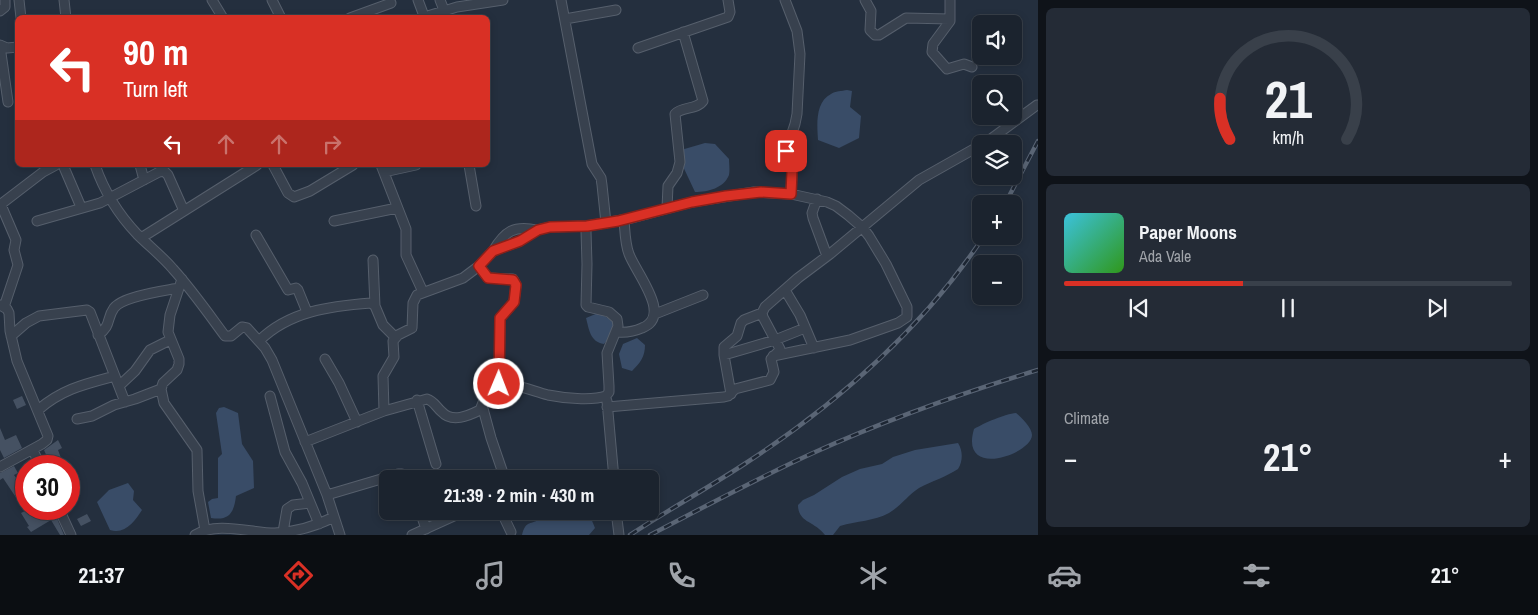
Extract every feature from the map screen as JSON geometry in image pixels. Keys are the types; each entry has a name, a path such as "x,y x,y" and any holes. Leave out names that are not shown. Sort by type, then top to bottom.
{"street":[{"path":"0,11 4,7 5,0"},
{"path":"19,0 21,15"},
{"path":"64,0 66,15"},
{"path":"212,0 221,15"},
{"path":"272,0 280,15"},
{"path":"418,0 422,15"},
{"path":"440,0 446,12"},
{"path":"432,15 503,0"},
{"path":"561,0 592,164 601,178 606,223"},
{"path":"638,48 728,17 730,12 728,0"},
{"path":"785,0 796,32 800,54 797,114 786,151 792,171 791,194"},
{"path":"866,0 871,10 870,30 875,35 879,35 906,18 950,19"},
{"path":"950,0 950,19 933,44 932,52 947,69 964,64 972,67"},
{"path":"358,15 391,3"},
{"path":"565,19 616,10"},
{"path":"667,208 668,186 680,162 675,114 679,110 700,105 703,101 682,32"},
{"path":"8,102 0,46 15,47"},
{"path":"996,135 1037,105"},
{"path":"731,394 724,347 737,336 741,323 748,318 762,313 765,307 785,290 919,180 972,151"},
{"path":"1,465 33,450 47,440 48,436 17,361 11,336 9,313 2,306 18,266 14,250 16,240 0,205 52,167"},
{"path":"64,167 81,208"},
{"path":"96,167 109,198 129,225 164,258 180,284 209,313 225,336 231,336 242,327 262,337 327,495 326,521"},
{"path":"141,167 144,180"},
{"path":"141,238 255,167"},
{"path":"274,167 288,193 294,197 310,191 350,167"},
{"path":"399,167 382,169 406,229 406,255 423,292"},
{"path":"468,167 476,206"},
{"path":"37,221 91,206 164,171 184,211"},
{"path":"384,411 383,376 394,357 393,345 395,338 412,328 414,298 423,292 457,281 479,266 493,251 520,241 538,230 550,227 587,226 624,220 692,202 744,194 761,192 791,194 817,199 836,206 862,227 886,264 908,312 907,317 898,323 850,340 773,356"},
{"path":"817,199 812,213 828,256"},
{"path":"334,221 397,208"},
{"path":"616,332 630,332 646,327 651,323 655,314 653,302 629,254 624,220"},
{"path":"587,226 586,305 614,315 618,326 607,353 609,392 606,396 613,470"},
{"path":"256,235 288,290 296,288 300,292 307,312"},
{"path":"373,260 375,306 379,320 395,338"},
{"path":"479,266 488,278 513,280 516,285 514,302 500,318 499,384"},
{"path":"98,335 108,325 113,311 118,305 180,284"},
{"path":"76,419 92,416 114,405 160,388 177,370 179,359 170,340 168,324 180,284"},
{"path":"785,290 814,348"},
{"path":"655,314 702,295"},
{"path":"262,337 307,312 323,308 371,303 375,306"},
{"path":"11,336 26,323 39,316 87,310 90,312 125,402"},
{"path":"607,407 724,398 740,387 770,380 774,372 771,359 780,349 762,313"},
{"path":"724,355 775,340 805,328"},
{"path":"119,386 135,371 150,350 170,340"},
{"path":"325,359 339,383 357,422"},
{"path":"38,410 68,389 115,376"},
{"path":"305,442 384,411 427,398 432,400 443,414 451,418 459,418 480,410 488,390 499,384 560,397 592,398 606,396"},
{"path":"160,388 164,403 198,450 198,485 205,530"},
{"path":"270,396 285,452 310,503 340,535"},
{"path":"417,400 436,464"},
{"path":"482,405 502,470"},
{"path":"33,450 35,455"},
{"path":"327,495 379,480"},
{"path":"283,532 287,509 293,505 310,503"},
{"path":"64,520 71,535"},
{"path":"423,520 426,529"},
{"path":"412,535 446,520"},
{"path":"505,520 511,532"},
{"path":"617,520 619,535"},
{"path":"195,535 205,530 219,528 250,533 283,532 326,521"}],"water":[{"path":"852,91 850,107 861,116 859,138 839,148 818,140 818,114 822,102 826,98 834,92"},
{"path":"705,143 715,144 729,159 729,175 723,183 715,188 695,192 680,160 681,150"},
{"path":"598,313 612,322 616,331 604,344 599,343 593,338 586,318"},
{"path":"637,338 645,345 642,360 632,371 622,368 619,354 623,344"},
{"path":"224,407 238,413 242,444 253,461 254,488 236,496 232,511 226,517 217,519 211,518 208,502 218,498 218,458 222,454 216,413 219,408"},
{"path":"1016,413 1030,429 1032,435 1029,442 1010,455 997,458 986,458 977,454 972,445 974,429 995,419"},
{"path":"958,443 962,456 958,469 919,488 883,516 840,526 833,535 825,535 821,530 804,519 799,511 798,505 803,500 842,477 860,469 882,464 893,457 915,450"},
{"path":"128,483 134,491 133,500 142,510 125,529 120,531 110,530 97,502 109,490"},
{"path":"537,520 592,520 595,528 589,535 522,535 527,525"}],"building":[{"path":"22,396 26,405 17,409 13,400"},
{"path":"0,428 5,440 16,435 22,448 4,458 0,450"},
{"path":"58,440 62,448 58,450 60,455 46,455 44,450"},
{"path":"14,466 15,496 3,478 0,480 0,473"},
{"path":"87,514 91,521 81,526 78,520 80,520 80,518"},
{"path":"25,520 51,520 31,532 27,527 29,526"},
{"path":"51,520 58,520 64,535 60,535"}],"railway":[{"path":"1010,195 1038,141"},
{"path":"630,535 746,463 780,440 846,389 877,362 934,302 978,245"},
{"path":"650,535 772,472 868,429 981,388 1038,370"}],"route":[{"path":"499,384 499,323 500,318 514,302 516,285 513,280 488,278 485,276 479,266 488,254 498,248 520,241 538,230 550,227 587,226 618,221 692,202 754,192 791,194 792,171 786,151"}]}
